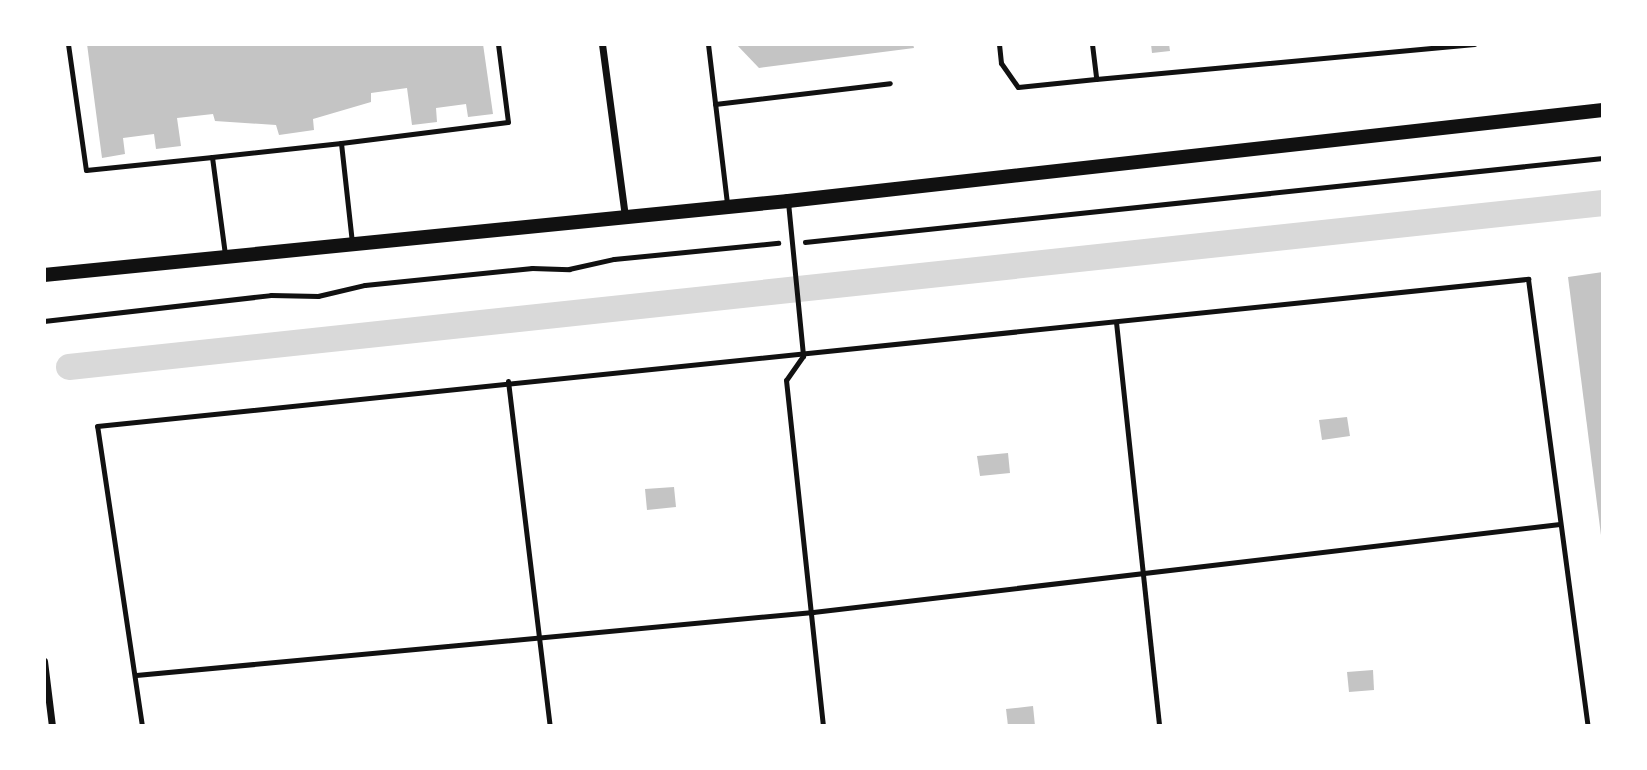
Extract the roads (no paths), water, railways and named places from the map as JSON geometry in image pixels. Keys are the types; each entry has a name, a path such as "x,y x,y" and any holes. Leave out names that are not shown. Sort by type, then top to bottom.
{"main road":[{"path":"44,275 727,208 1603,110"}],"street":[{"path":"602,44 625,218"},
{"path":"44,661 52,726"}],"lane":[{"path":"68,44 86,170 508,122 498,44"},
{"path":"708,44 727,208"},
{"path":"999,44 1001,63 1018,87 1474,44"},
{"path":"1092,44 1097,79"},
{"path":"715,104 890,83"},
{"path":"341,143 352,245"},
{"path":"212,157 225,257"},
{"path":"788,201 803,356 786,380 813,612 823,726"},
{"path":"142,726 97,426 508,382 803,356 1528,279 1588,726"},
{"path":"1116,322 1159,726"},
{"path":"508,382 550,726"},
{"path":"136,675 813,612 1142,571 1560,524"}],"waterway":[{"path":"69,367 1603,203"}]}
